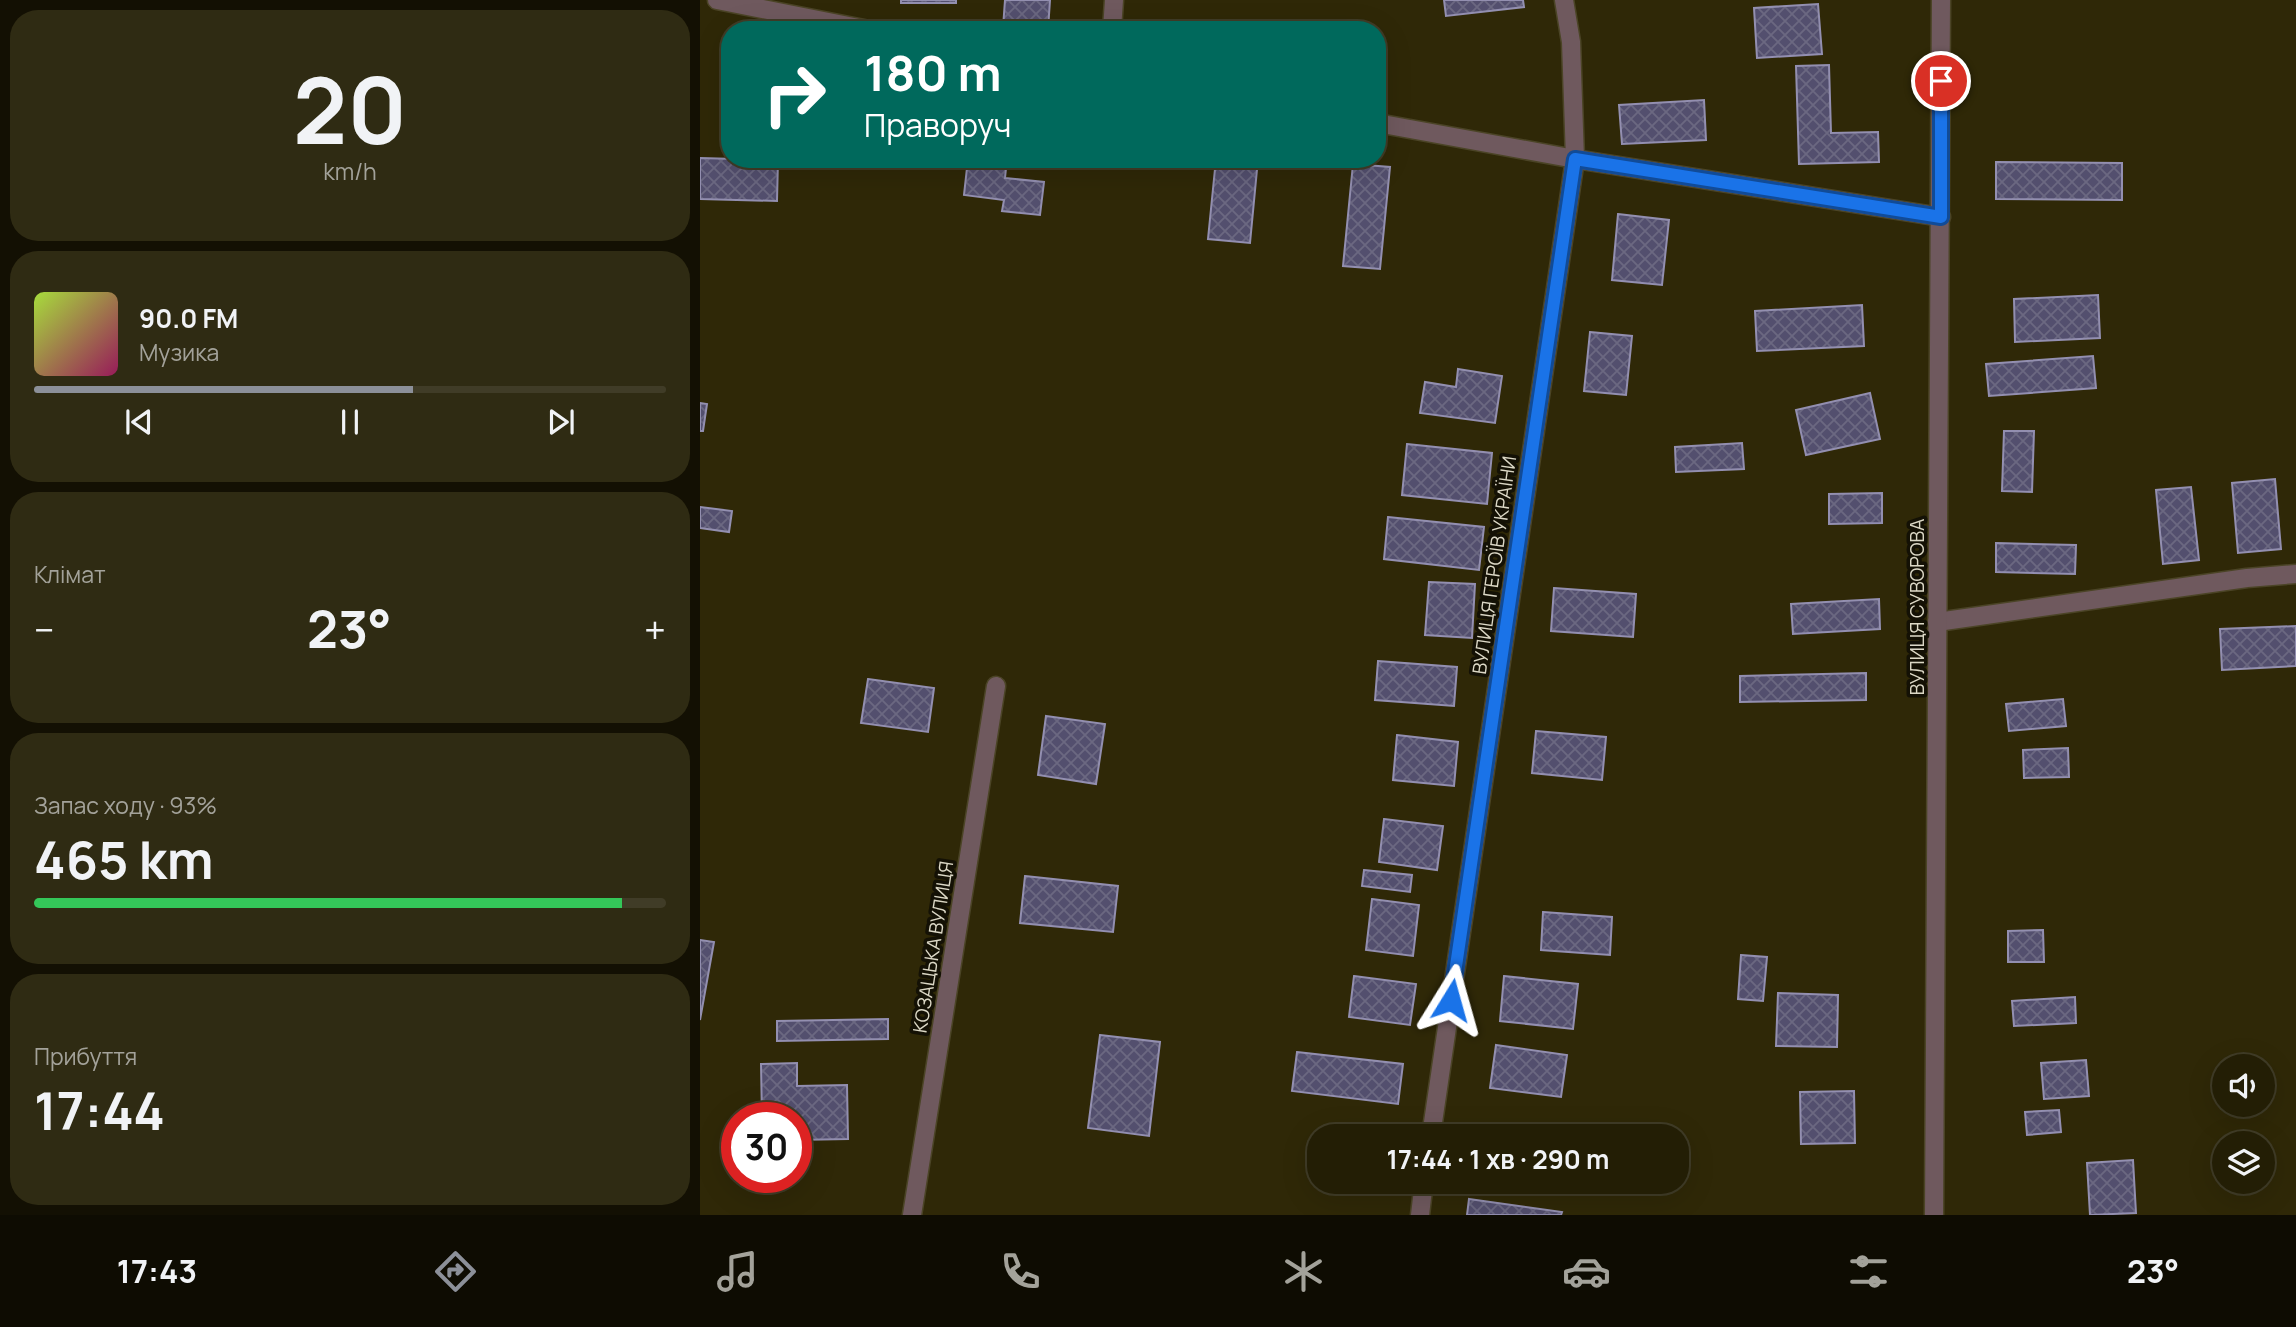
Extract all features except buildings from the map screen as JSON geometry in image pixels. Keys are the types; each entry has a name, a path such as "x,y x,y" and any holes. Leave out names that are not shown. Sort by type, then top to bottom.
{"street":[{"path":"717,0 823,21"},
{"path":"1113,21 1114,0"},
{"name":"ВУЛИЦЯ ГЕРОЇВ УКРАЇНИ","path":"1433,1124 1575,159 1571,42 1564,0"},
{"name":"ВУЛИЦЯ СУВОРОВА","path":"1934,1215 1941,0"},
{"path":"1386,125 1575,159 1941,217"},
{"path":"1937,622 2247,578 2296,574"},
{"name":"КОЗАЦЬКА ВУЛИЦЯ","path":"912,1215 996,686"},
{"path":"1420,1215 1422,1194"}],"route":[{"path":"1451,1000 1575,159 1941,217 1941,81"}]}
